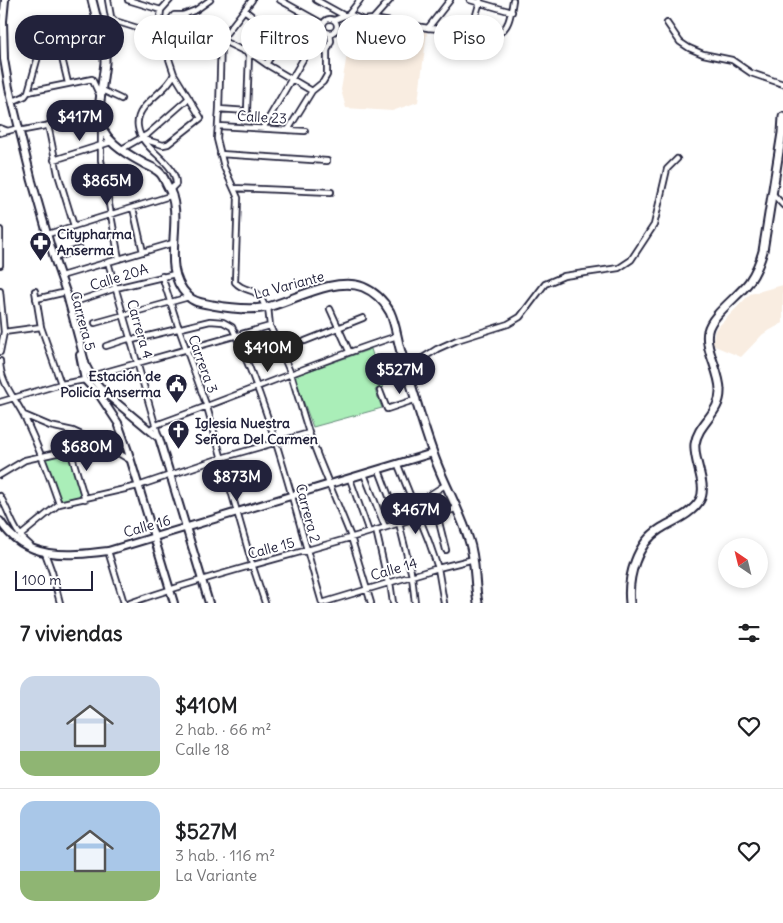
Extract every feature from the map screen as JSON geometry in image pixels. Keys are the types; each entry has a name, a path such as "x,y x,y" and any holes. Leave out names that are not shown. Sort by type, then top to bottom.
{"main road":[{"path":"92,0 105,63 98,116 101,127 111,142 120,150 159,172 172,193 176,217 173,243 175,274 184,292 189,297"},
{"path":"630,603 632,575 643,545 652,535 694,508 701,498 702,489 695,444 699,432 716,408 720,396 720,382 708,344 708,331 713,321 741,292 755,272 763,251 783,118"},
{"name":"La Variante","path":"189,297 199,303 223,307 267,307 320,289 335,286 360,286 373,292 381,300 389,310 433,453 469,539 474,559 478,603"}],"street":[{"name":"Carrera 5","path":"5,0 3,21 4,59 17,130 54,258 61,276 88,378 159,438"},
{"path":"108,0 111,18 134,27"},
{"path":"128,0 161,10"},
{"path":"161,15 161,10 170,0"},
{"path":"183,15 196,10 210,0"},
{"path":"231,27 252,0"},
{"path":"280,0 307,15"},
{"path":"316,0 324,2 347,15 360,0"},
{"path":"377,15 390,0"},
{"path":"428,28 450,0"},
{"path":"470,0 480,1 512,12"},
{"path":"504,30 512,12 513,0"},
{"path":"475,15 480,1"},
{"path":"244,10 251,15"},
{"path":"327,20 337,19"},
{"path":"330,34 337,29 334,20"},
{"path":"666,23 680,42 689,48 703,54 732,60 751,73 783,84"},
{"path":"424,27 434,29"},
{"path":"288,130 312,91 323,82 327,75 328,51 331,41 330,34 327,31"},
{"path":"27,94 37,60"},
{"path":"63,60 68,83"},
{"path":"142,138 164,145 180,136 201,118 174,74 169,60"},
{"path":"220,60 216,139 227,175 238,198 234,279 241,287 257,292 267,307 270,326 291,374 309,433 351,537 371,603"},
{"path":"219,109 247,111 250,60"},
{"path":"260,60 312,91"},
{"path":"266,64 269,60"},
{"path":"263,128 303,60"},
{"name":"Carrera 5","path":"0,62 32,192 88,378 118,423 174,603"},
{"path":"48,234 133,208 172,193 176,184 175,176 142,138 138,126 139,116 144,108 171,81 174,74"},
{"path":"11,98 16,100 27,94 92,79 101,94 121,99"},
{"path":"120,150 142,138 162,123 189,98"},
{"path":"0,133 98,116"},
{"path":"48,126 54,160 74,226"},
{"name":"Calle 23","path":"218,126 305,131"},
{"path":"101,127 101,160 119,259"},
{"path":"0,128 8,131"},
{"path":"54,160 111,142"},
{"path":"220,154 327,161"},
{"path":"407,368 437,348 508,324 520,317 545,284 564,276 619,268 631,260 654,225 668,169 677,159"},
{"path":"234,188 331,192"},
{"path":"772,193 783,205"},
{"path":"133,208 143,252"},
{"path":"0,230 0,265"},
{"path":"61,276 173,243"},
{"path":"54,258 80,249"},
{"name":"Carrera 4","path":"108,262 209,603"},
{"name":"Calle 20A","path":"69,304 116,288 175,274"},
{"name":"Carrera 3","path":"162,276 207,407 265,603"},
{"path":"0,291 4,332 0,352"},
{"path":"35,291 41,327 61,384"},
{"path":"36,299 62,293"},
{"path":"95,323 189,297"},
{"path":"330,309 349,351"},
{"path":"305,341 363,318"},
{"name":"Carrera 2","path":"179,329 210,321 223,322 232,327 258,387 292,496 322,603"},
{"path":"0,402 270,326"},
{"path":"4,332 41,327"},
{"path":"106,346 179,329"},
{"path":"149,430 156,425 349,351 397,336"},
{"path":"0,361 2,374 13,398 24,415 59,504"},
{"path":"380,391 387,409 416,400"},
{"path":"24,415 50,426 73,430 131,460"},
{"path":"20,539 59,504 138,486 221,458 309,433"},
{"path":"0,475 24,460 70,450 85,499"},
{"name":"Calle 16","path":"40,551 78,554 108,551 433,453"},
{"path":"398,465 418,516 426,531 438,568 444,603"},
{"path":"379,470 399,523 412,576 416,603"},
{"path":"364,474 385,527"},
{"path":"350,479 370,532"},
{"path":"445,485 428,496 437,514 446,550"},
{"path":"0,496 20,539"},
{"path":"437,514 456,509"},
{"name":"Calle 15","path":"130,603 169,589 370,532 418,516"},
{"path":"0,521 6,530 40,551 52,572 60,603"},
{"path":"376,530 393,603"},
{"path":"108,551 124,603"},
{"name":"Calle 14","path":"322,603 474,559"}],"shaded area":[{"path":"424,32 427,32 424,55"},
{"path":"346,60 423,60 418,102 392,111 346,108 341,90"},
{"path":"783,285 783,323 763,334 741,357 712,345 715,330 750,294"}],"green space":[{"path":"371,349 383,387 375,390 382,408 313,427 294,376"},
{"path":"68,453 81,497 60,502 45,459"}],"place":[{"name":"Citypharma Anserma","path":"41,261"},
{"name":"Estación de Policía Anserma","path":"177,403"},
{"name":"Iglesia Nuestra Señora Del Carmen","path":"179,450"}]}
